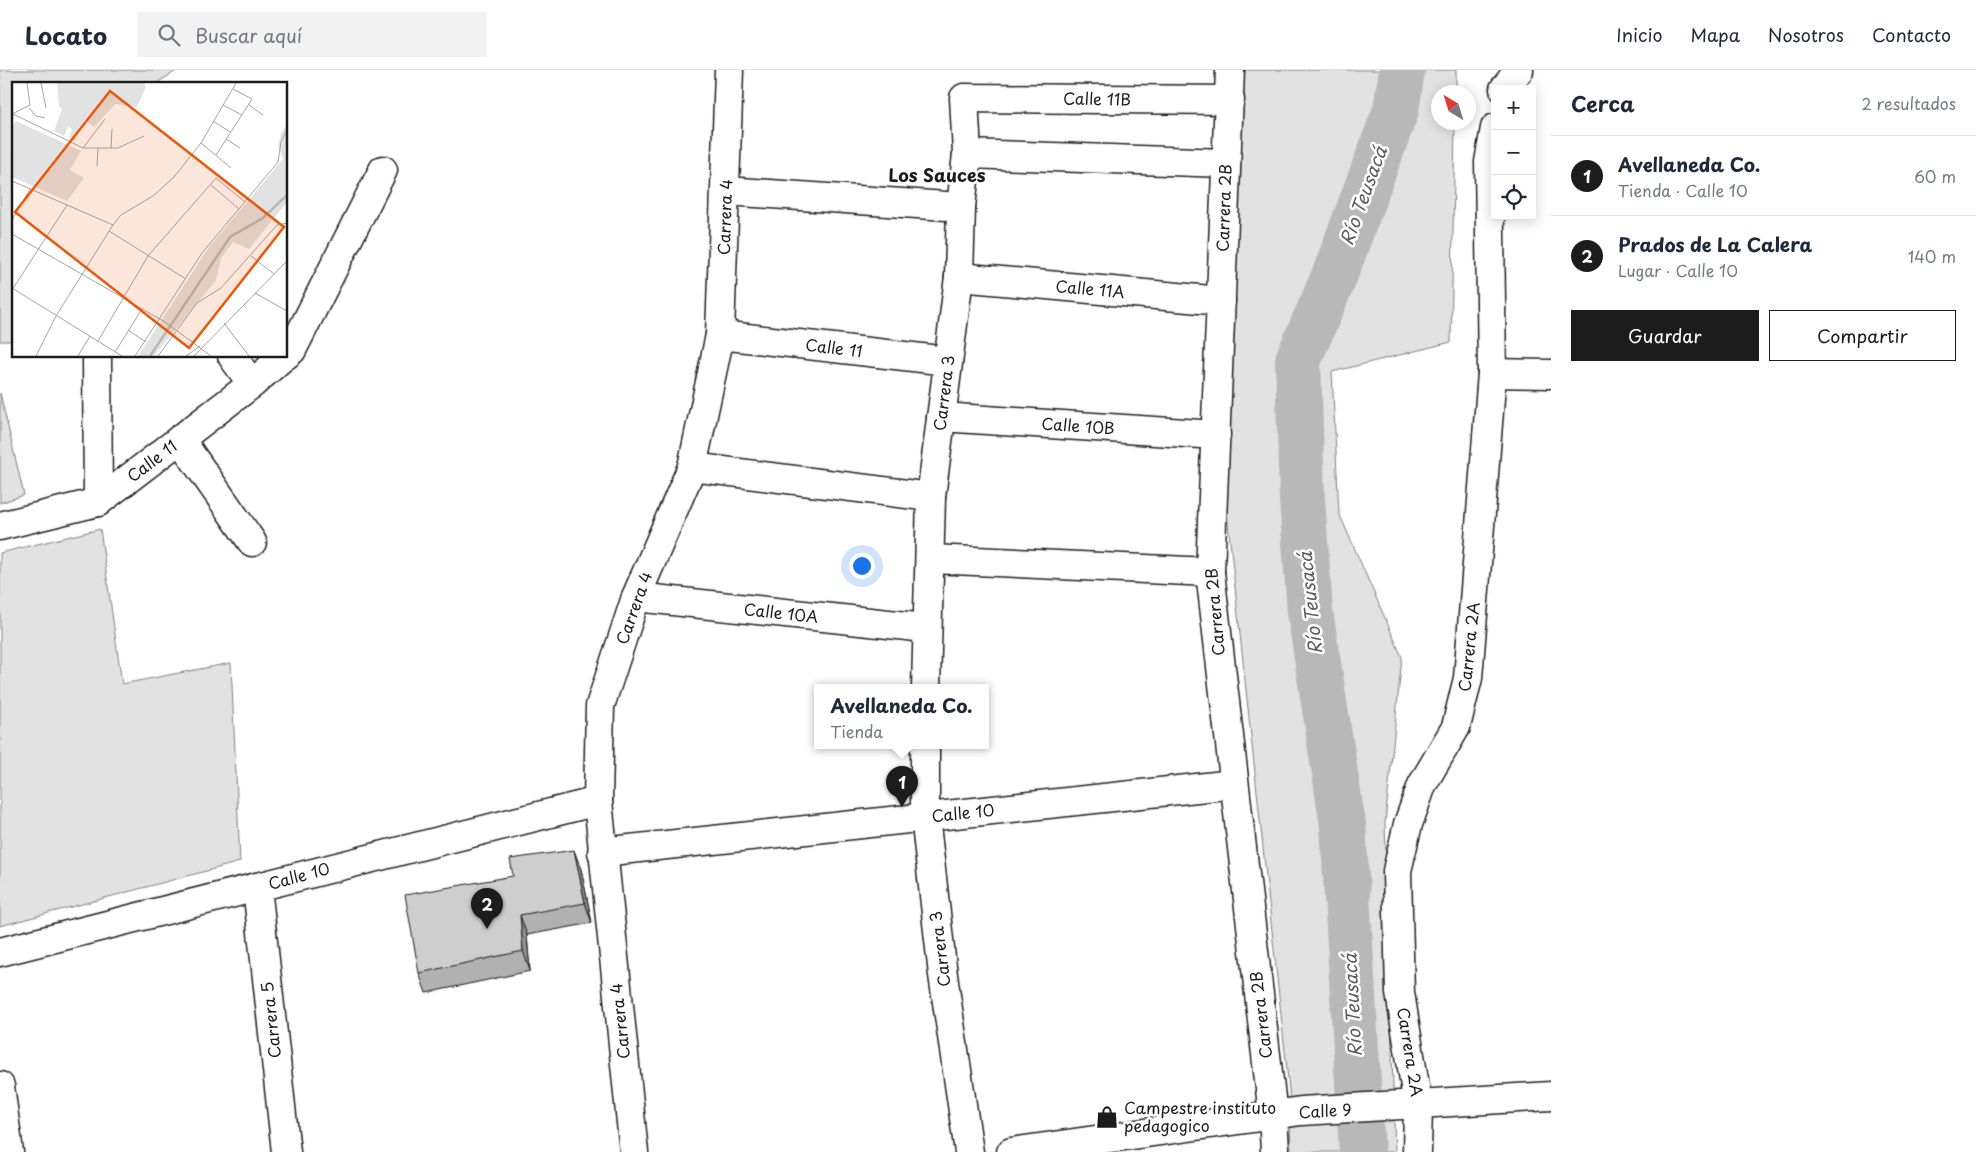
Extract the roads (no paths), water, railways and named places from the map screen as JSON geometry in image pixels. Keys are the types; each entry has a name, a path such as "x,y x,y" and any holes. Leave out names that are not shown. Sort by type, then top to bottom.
{"street":[{"name":"Carrera 4","path":"634,1152 598,802 600,706 636,597 692,467 720,335 729,70"},
{"name":"Carrera 2B","path":"1230,70 1210,572 1273,1115 1275,1152"},
{"path":"1507,85 1519,70"},
{"name":"Calle 11B","path":"964,98 1230,100"},
{"name":"Carrera 3","path":"926,684 926,628 932,497 959,277 962,207 967,154 964,98"},
{"name":"Carrera 2A","path":"1417,1152 1418,1105 1400,993 1397,871 1408,824 1422,785 1456,727 1468,678 1492,373 1489,162 1495,130"},
{"path":"967,154 1225,163"},
{"name":"Calle 11","path":"288,353 292,350 383,170"},
{"path":"726,191 962,207"},
{"name":"Calle 11A","path":"959,277 1221,301"},
{"name":"Calle 11","path":"720,335 948,361"},
{"path":"97,358 98,502"},
{"path":"233,358 252,384"},
{"name":"Calle 11","path":"0,526 98,502 252,384 282,358"},
{"path":"1492,373 1551,374"},
{"name":"Calle 10B","path":"941,417 1216,435"},
{"path":"180,439 252,542"},
{"path":"692,467 932,497"},
{"path":"930,559 1210,572"},
{"name":"Calle 10A","path":"636,597 926,628"},
{"name":"Carrera 3","path":"925,749 925,816 943,975 969,1152"},
{"name":"Calle 10","path":"602,852 1234,784"},
{"name":"Calle 10","path":"0,952 598,802"},
{"name":"Carrera 5","path":"257,887 286,1152"},
{"path":"0,1086 9,1152"},
{"name":"Calle 9","path":"1011,1152 1118,1145 1301,1111 1551,1096"}],"waterway":[{"name":"Río Teusacá","path":"1362,1152 1343,825 1310,612 1302,499 1298,360 1334,277 1396,110 1402,70"}],"place":[{"name":"Avellaneda Co.","path":"902,807"},
{"name":"Prados de La Calera","path":"487,929"},
{"name":"Campestre instituto pedagogico","path":"1107,1117"}],"district":[{"name":"Los Sauces","path":"937,176"}]}
